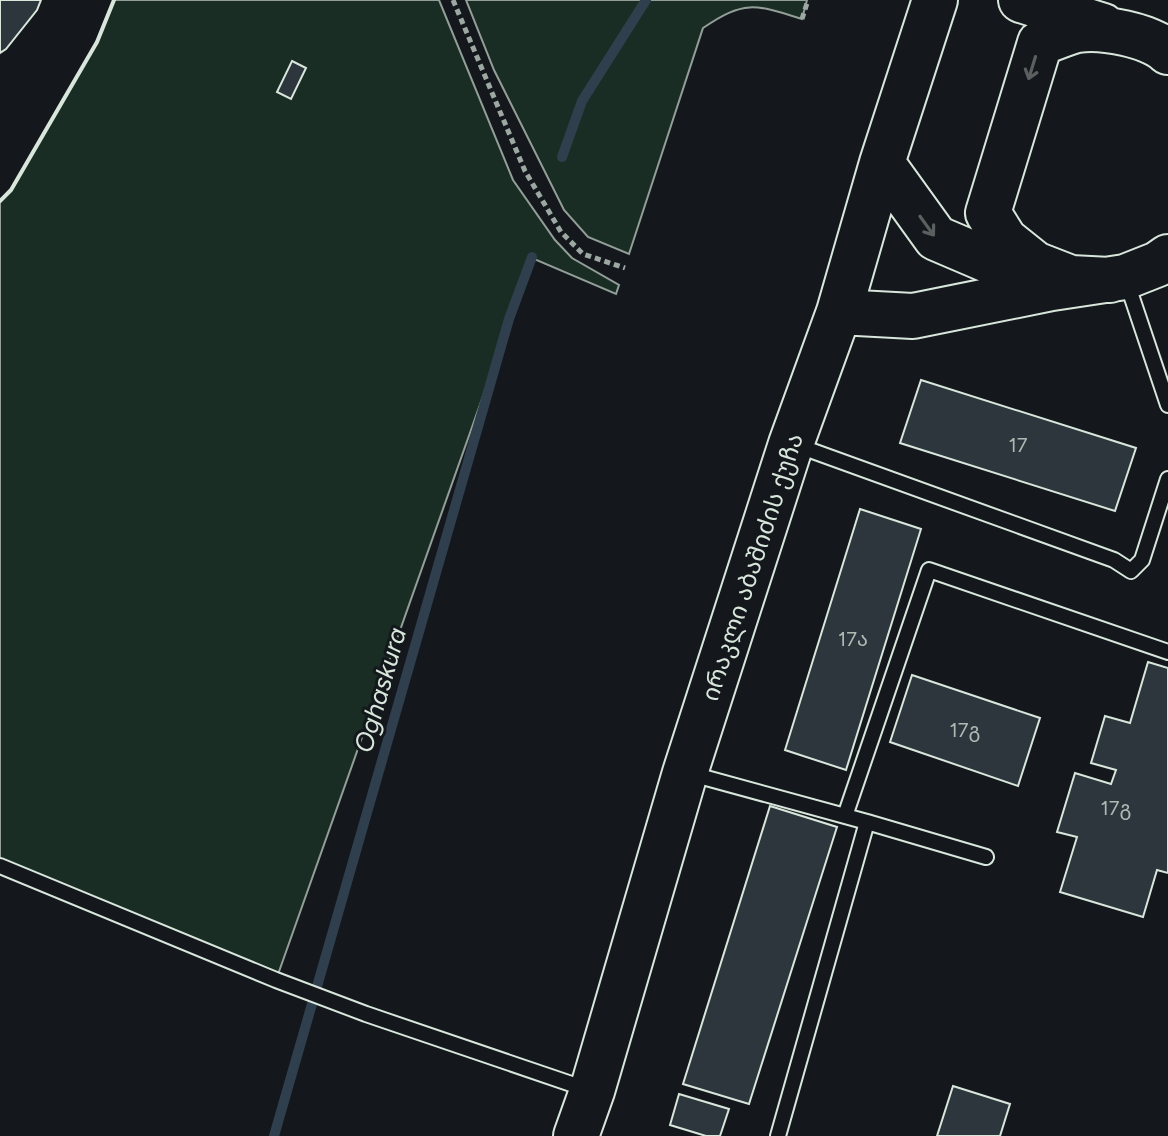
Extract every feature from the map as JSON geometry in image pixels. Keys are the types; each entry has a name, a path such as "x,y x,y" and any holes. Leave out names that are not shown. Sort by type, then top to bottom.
{"main road":[{"name":"ირაკლი აბაშიძის ქუჩა","path":"576,1136 685,773 791,444 839,312 882,163 935,0"},
{"path":"1021,0 1116,30 1161,46 1168,52"},
{"path":"1118,278 1071,278 1035,264 1005,240 988,213 1040,43 1077,30 1116,30 1168,38"},
{"path":"882,163 936,238 1052,288"},
{"path":"839,312 913,316 1118,278 1158,264 1168,257"}],"lane":[{"path":"1118,278 1168,405"},
{"path":"791,444 1114,560 1131,571 1142,560 1168,479"},
{"path":"845,816 929,570 1168,652"},
{"path":"685,773 986,857"},
{"path":"778,1136 867,822"},
{"path":"0,866 276,980 592,1091"}],"path":[{"path":"453,0 525,171 561,232 583,254 625,268"},
{"path":"802,19 808,0"}],"green space":[{"path":"114,0 439,0 513,180 555,240 572,258 619,285 616,294 532,258 276,980 0,866 0,201 11,190 97,42"},
{"path":"466,0 807,0 802,19 750,7 729,13 703,28 629,254 588,237 564,210 494,70"}],"building":[{"path":"0,0 41,0 37,10 0,53"},
{"path":"292,61 306,68 291,99 277,92"},
{"path":"921,380 1136,448 1115,511 900,443"},
{"path":"860,509 921,529 846,770 785,750"},
{"path":"1148,662 1168,668 1168,873 1157,870 1143,917 1060,892 1077,837 1057,832 1075,773 1111,784 1116,770 1091,763 1105,716 1130,723"},
{"path":"912,675 1040,718 1018,786 890,742"},
{"path":"770,806 837,827 749,1104 683,1084"},
{"path":"953,1086 1010,1104 1000,1136 937,1136"},
{"path":"679,1094 729,1109 720,1136 706,1136 670,1125"}],"waterway":[{"name":"Oghaskura","path":"562,157 582,101 646,0"},
{"name":"Oghaskura","path":"274,1136 509,319 532,257"}],"wall":[{"path":"0,201 11,190 97,42 114,0"}]}
